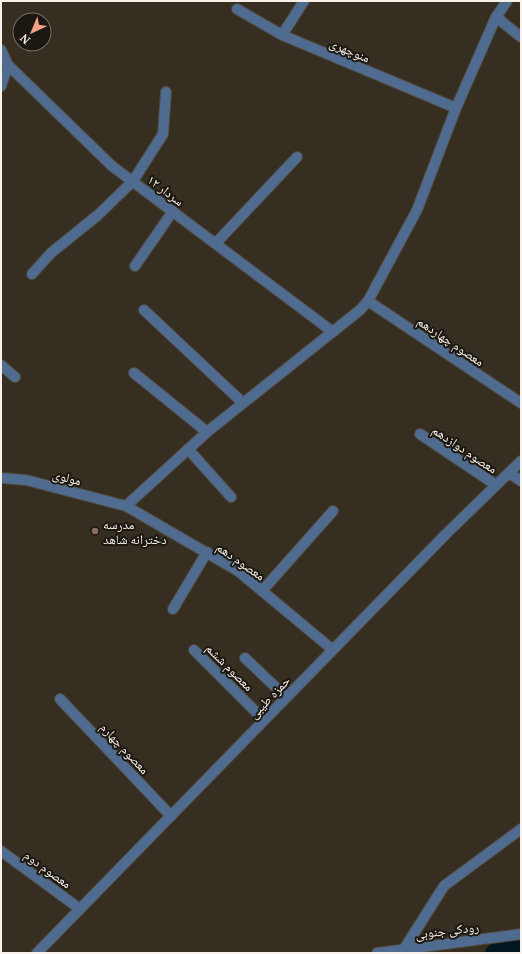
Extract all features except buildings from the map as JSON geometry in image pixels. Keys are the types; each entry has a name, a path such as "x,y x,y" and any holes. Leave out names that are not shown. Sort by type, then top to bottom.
{"street":[{"path":"282,35 304,1"},
{"path":"126,506 207,432 333,332 360,310 368,301 417,210 456,108 496,17 507,1"},
{"name":"منوچهری","path":"237,9 282,35 456,108"},
{"path":"496,17 521,37"},
{"name":"سردار ۱۲","path":"1,50 8,65 112,166 333,332"},
{"path":"1,86 8,65"},
{"path":"32,274 51,253 98,215 132,181 163,134 166,92"},
{"path":"216,243 297,157"},
{"path":"135,266 173,211"},
{"name":"معصوم چهاردهم","path":"368,301 521,403"},
{"path":"144,310 242,403"},
{"path":"1,365 15,377"},
{"path":"134,373 207,432"},
{"name":"معصوم دوازدهم","path":"420,434 496,485"},
{"path":"188,449 231,497"},
{"name":"حمزه طیبی","path":"36,953 333,650 521,461"},
{"path":"509,473 521,481"},
{"name":"مولوی","path":"1,478 26,480 126,506"},
{"name":"معصوم دهم","path":"126,506 238,571 333,650"},
{"path":"262,591 333,511"},
{"path":"173,609 206,552"},
{"name":"معصوم ششم","path":"194,650 264,720"},
{"path":"244,658 286,698"},
{"name":"معصوم چهارم","path":"60,699 170,816"},
{"path":"404,949 444,886 521,829"},
{"name":"معصوم دوم","path":"1,851 80,908"},
{"name":"رودکی جنوبی","path":"377,953 521,934"}],"waterway":[{"path":"494,953 521,949"}],"place":[{"name":"مدرسه دخترانه شاهد","path":"95,531"}]}
